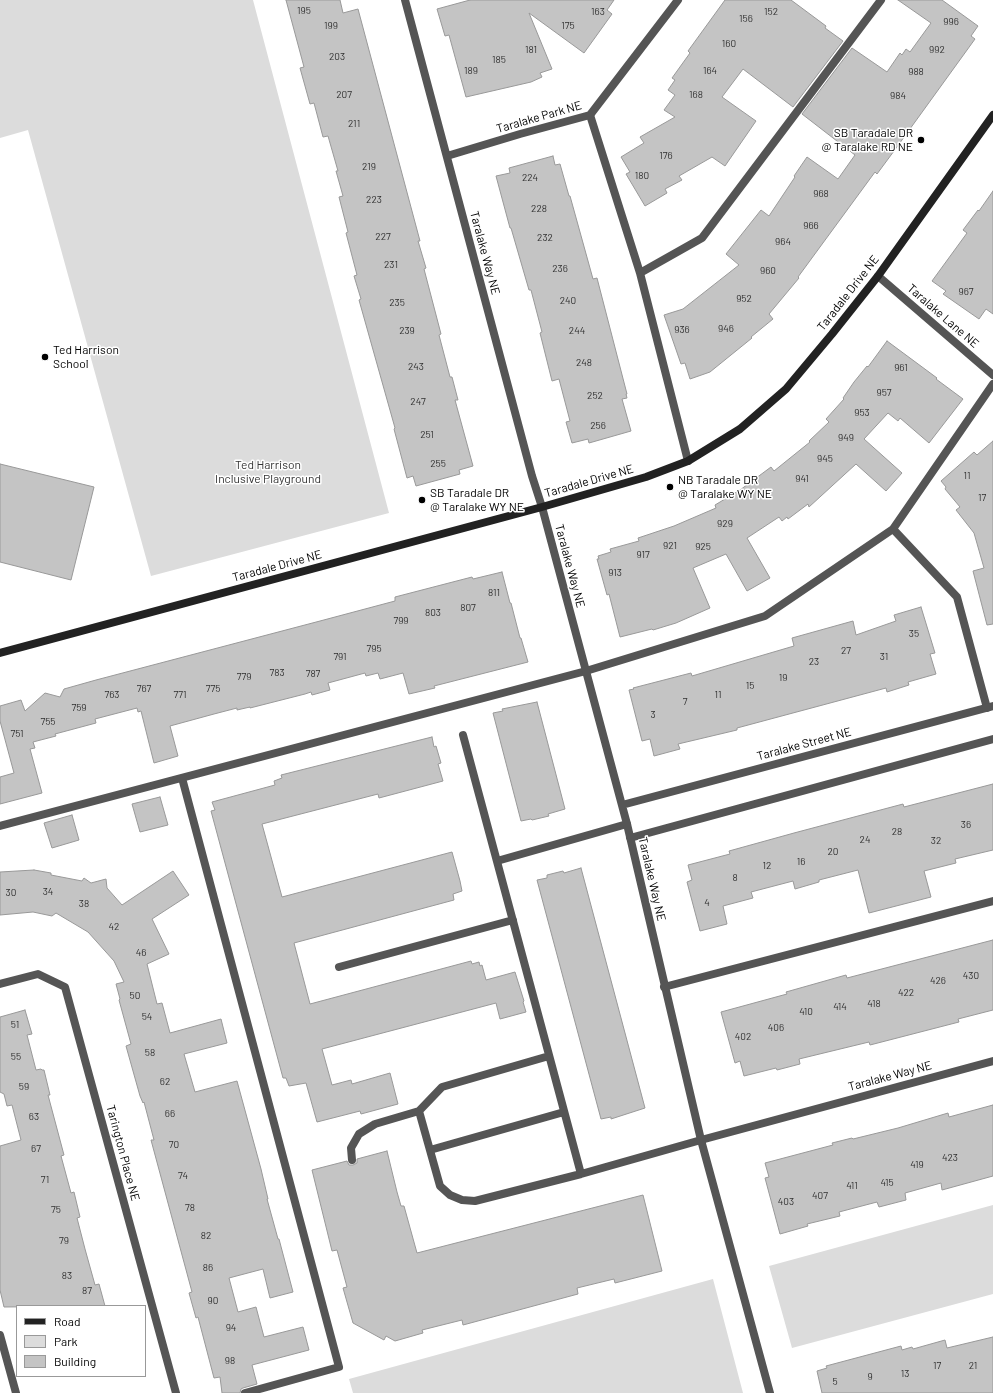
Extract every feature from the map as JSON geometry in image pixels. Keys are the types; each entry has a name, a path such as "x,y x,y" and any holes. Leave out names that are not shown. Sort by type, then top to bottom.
{"street":[{"name":"Taralake Way NE","path":"407,0 532,476 542,507 627,824 701,1140 770,1393"},
{"name":"Taralake Park NE","path":"447,156 590,115 678,0"},
{"path":"640,273 702,238 881,0"},
{"path":"590,115 640,273 688,461"},
{"name":"Taradale Drive NE","path":"0,653 542,507 646,477 688,461 740,429 786,389 878,276 993,115"},
{"name":"Taralake Lane NE","path":"878,276 993,375"},
{"path":"0,826 586,671 765,616 893,529 993,384"},
{"path":"893,529 957,597 990,707"},
{"name":"Taralake Street NE","path":"622,805 990,707"},
{"path":"464,735 581,1174"},
{"path":"630,838 993,739"},
{"path":"182,778 339,1367 245,1393"},
{"path":"497,861 627,824"},
{"path":"664,987 993,901"},
{"path":"339,967 513,920"},
{"name":"Tarington Place NE","path":"0,984 38,974 65,987 176,1393"},
{"path":"352,1160 352,1148 359,1134 375,1124 419,1110 442,1087 549,1056"},
{"name":"Taralake Way NE","path":"701,1140 993,1061"},
{"path":"419,1110 440,1186 450,1194 462,1200 475,1201 581,1174 701,1140"},
{"path":"430,1150 564,1112"},
{"path":"0,1335 16,1393"}],"green space":[{"name":"Ted Harrison Inclusive Playground","path":"0,0 253,0 389,513 151,576 28,130 0,138"},
{"path":"993,1205 993,1294 792,1348 769,1266"},
{"path":"713,1279 743,1393 353,1393 349,1379"}],"building":[{"path":"286,0 340,0 343,13 358,9 420,241 418,241 426,268 424,269 441,334 439,335 450,377 452,377 458,400 455,400 473,466 459,470 460,474 416,486 413,476 407,478 394,429 395,428 359,300 361,299 354,276 357,275 346,233 348,232 339,197 343,196 336,171 338,171 328,136 323,137 314,103 310,104 300,68 304,67"},
{"path":"470,0 614,0 607,10 612,14 584,53 529,13 552,69 540,73 542,77 531,82 466,97 449,35 445,36 437,9"},
{"path":"725,0 791,0 826,26 825,28 843,41 793,107 743,69 722,97 756,121 725,166 712,157 679,176 682,180 665,189 667,193 645,206 626,174 630,172 621,157 644,143 640,137 675,117 664,110 675,95 668,90 675,80 672,78 690,53 688,51"},
{"path":"898,0 942,0 978,26 971,36 975,39 877,174 875,172 798,277 799,278 769,314 773,319 710,372 690,379 685,363 681,364 664,315 683,309 739,265 726,254 761,210 769,216 807,157 838,179 855,155 802,114 852,48 887,72 900,53 902,55 906,49 910,52 931,23"},
{"path":"553,156 555,165 560,164 593,279 597,278 627,394 627,398 622,399 631,431 589,443 588,439 572,443 566,422 570,421 559,379 552,381 540,333 542,332 531,290 529,290 496,176 510,173 509,168"},
{"path":"993,191 993,314 986,309 979,319 943,294 946,291 932,281 967,233 963,230"},
{"path":"887,341 963,399 929,443 900,418 898,421 888,413 864,439 902,473 886,491 856,464 809,507 808,504 788,519 787,517 782,521 779,517 747,538 770,578 747,591 726,554 693,568 710,608 676,623 653,630 620,637 609,594 607,595 597,559 599,559 598,556 611,552 610,549 639,541 638,538 674,526 716,508 715,505 740,490 771,467 774,471 810,442 809,441 829,422 826,419 844,399 843,398 854,382 867,366 868,367"},
{"path":"993,441 993,624 987,625 973,571 984,568 974,533 956,510 960,507 945,489 946,487 941,481 974,452 977,455"},
{"path":"0,464 94,487 71,580 0,562"},
{"path":"502,572 528,662 434,686 435,688 409,694 403,673 380,679 378,673 366,676 365,673 328,683 330,690 312,695 311,692 250,708 237,710 237,708 170,726 178,756 154,763 141,711 138,712 137,708 95,719 96,723 55,734 56,736 33,742 35,748 30,749 42,793 0,804 0,777 14,773 0,721 0,706 21,700 25,711 45,693 60,697 64,689 395,601 395,597 472,577 473,579"},
{"path":"921,607 935,653 930,654 936,674 908,682 909,685 887,692 886,688 737,728 737,730 678,744 680,749 654,756 650,739 642,741 629,690 634,689 633,688 691,673 692,676 794,646 792,638 853,621 856,635 896,621 894,615"},
{"path":"537,702 565,809 548,814 549,816 521,821 493,713 503,711 502,709"},
{"path":"432,737 434,747 436,746 441,763 438,764 443,781 379,798 378,794 262,824 282,897 452,852 460,881 462,891 453,894 454,900 294,943 310,1004 471,961 472,964 479,962 480,966 482,965 486,980 515,972 526,1012 500,1019 496,1003 322,1049 332,1085 351,1080 352,1084 390,1073 398,1104 361,1114 360,1111 317,1122 306,1083 289,1086 286,1078 283,1078 211,811 215,810 212,802 275,785 274,781 282,778 281,775"},
{"path":"993,784 993,850 955,859 956,863 924,871 931,897 869,913 858,870 819,880 819,882 795,889 793,881 751,892 753,898 723,906 727,924 700,931 687,882 692,880 688,865 730,854 729,851 903,804 904,807"},
{"path":"160,797 168,825 140,832 132,804"},
{"path":"72,815 79,840 52,848 44,823"},
{"path":"581,868 645,1108 611,1119 611,1117 601,1119 537,880 547,878 547,875 563,871 564,873"},
{"path":"34,870 82,881 84,878 91,883 106,879 107,888 122,905 173,871 189,895 152,919 169,954 147,964 157,1004 162,1003 170,1033 221,1019 227,1043 184,1054 195,1092 237,1081 261,1169 267,1199 293,1292 270,1298 263,1269 229,1278 238,1312 256,1307 264,1337 303,1327 309,1350 252,1365 257,1384 241,1389 240,1393 222,1393 220,1377 214,1378 198,1317 196,1318 189,1293 192,1292 151,1140 154,1140 144,1102 143,1103 140,1096 126,1046 131,1044 116,984 124,982 114,961 88,932 56,913 52,916 33,912 0,915 0,872"},
{"path":"993,940 993,1010 958,1019 959,1022 870,1045 869,1042 799,1059 800,1064 777,1070 776,1068 744,1076 740,1061 735,1063 721,1012 787,994 786,992 846,975 847,978"},
{"path":"25,1010 32,1034 27,1035 36,1070 44,1070 50,1095 48,1095 64,1155 61,1156 71,1193 74,1192 80,1217 77,1218 85,1249 95,1285 99,1284 105,1305 16,1305 16,1307 4,1307 0,1290 0,1146 21,1140 12,1105 7,1106 4,1094 0,1092 0,1017"},
{"path":"993,1105 993,1176 942,1190 941,1183 905,1193 906,1200 879,1207 877,1202 839,1212 840,1216 807,1224 808,1226 780,1234 765,1178 769,1177 765,1163 833,1145 832,1143 898,1128 948,1113 949,1117"},
{"path":"387,1151 401,1206 404,1206 417,1253 643,1195 662,1271 615,1283 614,1279 577,1288 578,1294 463,1325 462,1320 422,1330 423,1333 395,1341 386,1336 384,1340 353,1323 343,1288 347,1287 337,1250 332,1251 312,1170 347,1161 349,1165 353,1165 357,1163 357,1159"},
{"path":"993,1337 993,1393 822,1393 817,1371 827,1368 826,1366 901,1346 902,1350 912,1347 913,1349 945,1340 947,1348"}],"place":[{"name":"SB Taradale DR @ Taralake RD NE","path":"921,140"},
{"name":"Ted Harrison School","path":"45,357"},
{"name":"NB Taradale DR @ Taralake WY NE","path":"670,487"},
{"name":"SB Taradale DR @ Taralake WY NE","path":"422,500"}]}
